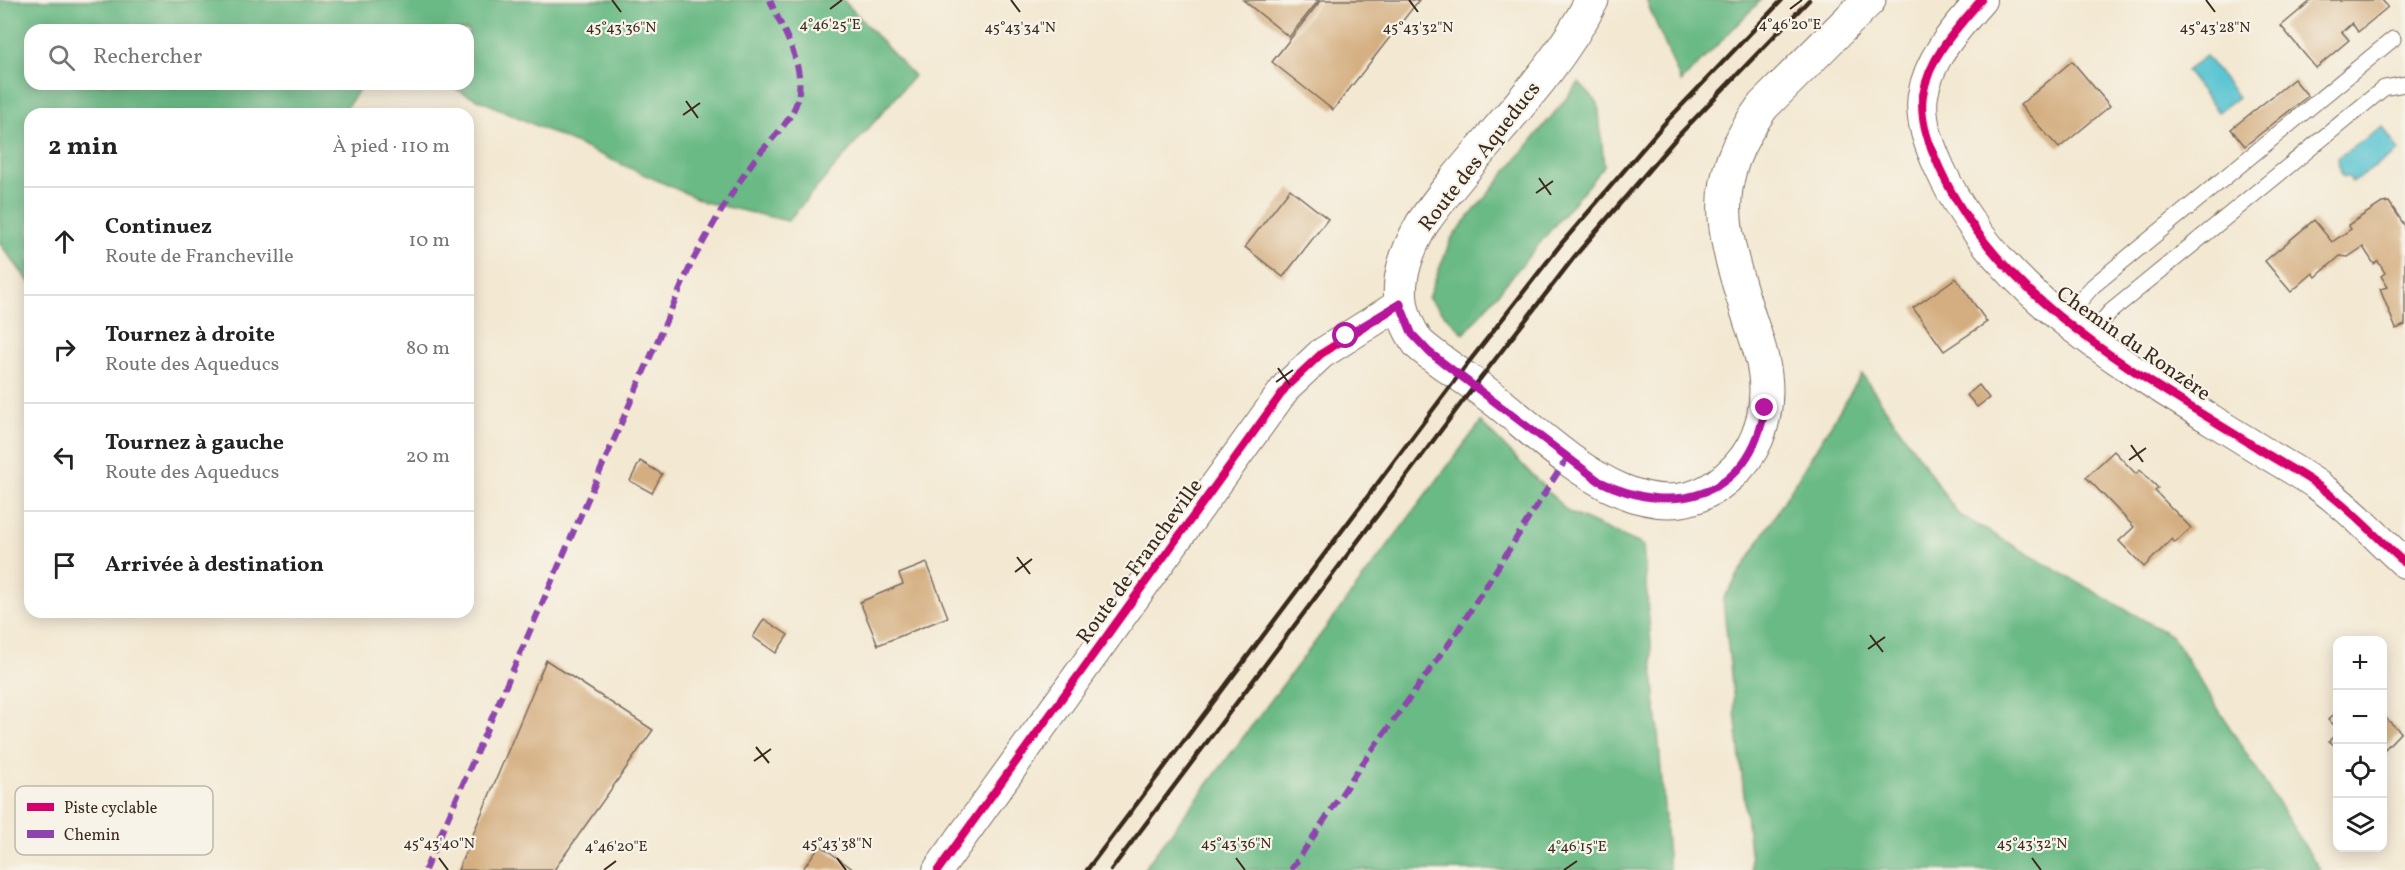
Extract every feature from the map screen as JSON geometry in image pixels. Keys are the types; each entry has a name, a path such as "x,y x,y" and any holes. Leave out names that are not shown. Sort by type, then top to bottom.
{"main road":[{"name":"Route des Aqueducs","path":"1592,0 1575,30 1541,77 1422,224 1413,240 1402,274 1400,304 1407,324 1424,348 1599,481 1630,495 1666,500 1683,499 1713,488 1728,478 1749,454 1763,424 1765,375 1761,353 1733,267 1724,220 1725,182 1730,163 1745,132 1763,106 1869,0"}],"street":[{"name":"Chemin du Ronzère","path":"1981,0 1951,35 1927,76 1922,98 1930,147 1952,194 1987,246 2005,268 2088,338 2321,488 2405,563"},
{"name":"Route de Francheville","path":"938,870 1287,386 1321,354 1400,304"}],"lane":[{"path":"2064,319 2092,286 2393,39"},
{"path":"2088,338 2110,312 2384,88 2405,84"}],"green space":[{"path":"0,0 843,0 914,76 788,221 705,202 457,90 474,90 474,24 24,24 24,90 359,90 346,108 24,108 24,275 0,244"},
{"path":"1646,0 1761,0 1681,82"},
{"path":"1579,83 1598,103 1604,166 1464,334 1428,298 1451,239"},
{"path":"1862,374 1958,514 2172,636 2320,870 1752,870 1723,600"},
{"path":"1481,422 1568,512 1643,545 1669,870 1143,870"}],"water":[{"path":"2206,56 2238,97 2218,112 2186,71"},
{"path":"2383,127 2399,151 2352,182 2349,177 2342,176 2337,158"}],"building":[{"path":"1243,0 1319,0 1289,37"},
{"path":"1321,0 1419,0 1333,110 1272,62"},
{"path":"2312,0 2382,0 2388,7 2358,32 2352,23 2342,32 2349,40 2316,68 2281,26"},
{"path":"2072,61 2110,106 2059,148 2020,105"},
{"path":"2294,79 2308,96 2245,146 2231,129"},
{"path":"1290,189 1328,219 1283,277 1245,247"},
{"path":"2389,202 2405,226 2405,325 2396,329 2380,289 2388,287 2381,276 2385,273 2378,261 2374,264 2363,247 2348,257 2340,256 2316,277 2313,273 2291,292 2265,261 2314,220 2332,242 2351,229 2348,225 2382,203"},
{"path":"1956,278 1987,322 1944,351 1913,308"},
{"path":"1979,385 1989,398 1977,407 1967,395"},
{"path":"2114,451 2136,474 2140,470 2158,488 2155,491 2191,528 2175,543 2172,539 2144,567 2119,541 2134,527 2086,477"},
{"path":"640,461 662,474 652,493 630,481"},
{"path":"927,563 948,617 878,645 860,602 903,584 899,574"},
{"path":"764,619 788,635 776,653 753,637"},
{"path":"546,660 653,730 554,870 458,870"},
{"path":"2387,719 2401,732 2387,747"},
{"path":"820,845 854,870 802,870"}],"railway":[{"path":"1087,870 1468,363 1561,244 1664,124 1782,0"},
{"path":"1111,870 1463,401 1575,256 1678,136 1809,0"}],"marked path":[{"path":"425,870 692,262 744,175 787,121 797,102 798,68 770,0"},
{"path":"1291,870 1355,774 1453,638 1567,458"}],"cycle path":[{"path":"1981,0 1945,44 1931,68 1922,104 1926,133 1933,152 1966,216 1999,258 2036,297 2078,331 2168,393 2320,487 2353,514 2405,563"},
{"path":"938,870 1287,386 1321,354 1400,304"}],"route":[{"path":"1346,336 1400,304 1412,334 1429,352 1599,481 1630,495 1648,499 1683,499 1713,488 1728,478 1749,454 1757,440 1763,424 1765,408"}]}
